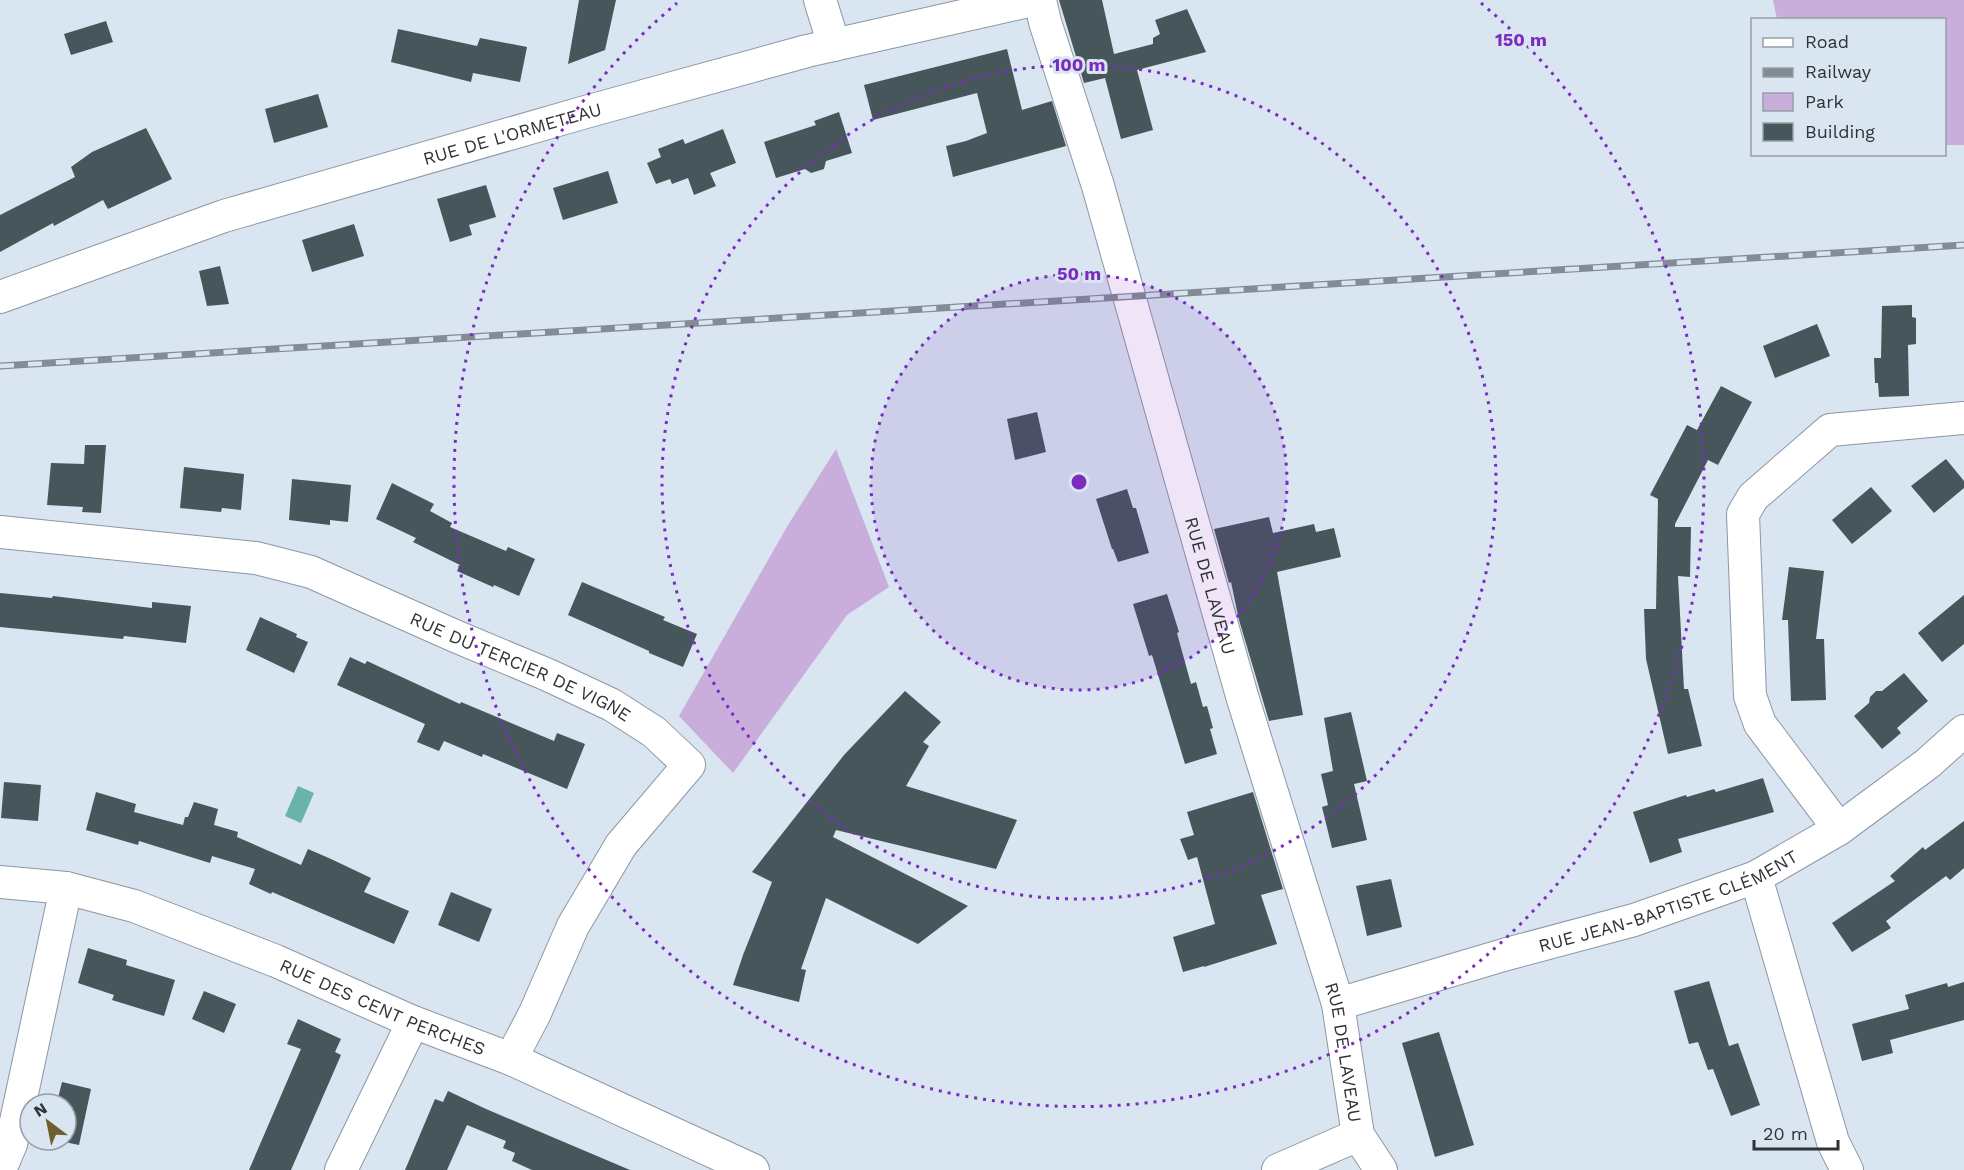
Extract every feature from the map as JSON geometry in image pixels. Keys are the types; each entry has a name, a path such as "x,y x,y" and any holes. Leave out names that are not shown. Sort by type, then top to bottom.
{"street":[{"path":"820,0 834,45"},
{"name":"RUE DE L'ORMETEAU","path":"0,297 224,216 582,113 795,54 1033,0"},
{"name":"RUE DE LAVEAU","path":"1040,0 1098,186 1242,696 1338,1004 1358,1135 1382,1170"},
{"path":"1839,829 1760,724 1750,696 1743,514 1753,497 1830,430 1964,418"},
{"name":"RUE DU TERCIER DE VIGNE","path":"0,532 256,558 311,572 612,705 654,732 689,765 621,845 573,926 535,1013 511,1059"},
{"name":"RUE JEAN-BAPTISTE CLÉMENT","path":"1338,1004 1507,954 1634,920 1756,877 1839,829 1927,764 1964,732"},
{"path":"1756,877 1833,1142 1847,1170"},
{"name":"RUE DES CENT PERCHES","path":"0,882 66,888 134,906 276,961 413,1022 511,1059 753,1170"},
{"path":"0,1170 11,1144 16,1123 66,888"},
{"path":"341,1170 413,1022"},
{"path":"1278,1170 1358,1135"}],"green space":[{"path":"1773,0 1964,0 1964,145 1946,145 1946,18 1777,18"},
{"path":"836,449 889,587 847,615 733,773 679,716 788,525"}],"shaded area":[{"path":"298,786 314,793 301,823 285,816"}],"building":[{"path":"579,0 616,0 605,50 568,64"},
{"path":"1059,0 1102,0 1114,54 1153,44 1153,38 1160,34 1155,20 1187,9 1206,52 1137,70 1153,130 1121,139 1105,78 1084,83"},
{"path":"106,21 113,42 71,55 64,34"},
{"path":"398,29 477,46 480,38 527,47 520,82 473,73 471,82 391,62"},
{"path":"1007,49 1022,110 1052,101 1066,146 953,177 946,146 987,133 977,93 873,120 864,85"},
{"path":"318,94 328,127 274,143 265,109"},
{"path":"839,112 852,153 826,161 824,169 811,173 805,169 776,178 764,142 816,125 814,121"},
{"path":"146,128 172,179 108,209 103,200 54,226 53,223 0,252 0,215 75,177 71,167 92,152"},
{"path":"723,129 736,163 710,173 716,186 694,195 688,178 672,184 670,179 656,184 647,163 661,157 658,149 683,139 685,144"},
{"path":"608,171 618,203 563,220 553,188"},
{"path":"486,185 496,217 469,225 472,235 450,242 437,199"},
{"path":"354,224 364,256 312,272 302,240"},
{"path":"220,266 229,304 207,306 199,271"},
{"path":"1912,305 1912,317 1916,318 1916,344 1908,345 1909,396 1879,397 1878,383 1875,383 1874,358 1881,358 1882,306"},
{"path":"1817,324 1830,356 1775,378 1763,346"},
{"path":"1721,386 1752,402 1718,465 1708,460 1675,524 1675,527 1691,527 1690,577 1678,576 1684,689 1688,689 1702,746 1668,754 1646,659 1644,609 1656,609 1658,499 1650,495 1687,425 1697,430"},
{"path":"1037,412 1046,452 1015,460 1007,419"},
{"path":"85,445 106,445 101,513 82,512 83,507 47,505 51,463 84,464"},
{"path":"1946,459 1964,481 1964,488 1934,513 1911,486"},
{"path":"184,467 244,474 241,510 222,508 221,512 180,508"},
{"path":"292,479 351,485 348,522 330,520 330,525 289,520"},
{"path":"392,483 434,504 430,511 452,523 450,527 506,551 508,547 535,559 519,596 457,571 460,565 413,542 416,538 376,519"},
{"path":"1871,487 1892,511 1852,544 1832,520"},
{"path":"1127,489 1133,508 1136,508 1149,553 1118,562 1096,499"},
{"path":"1269,517 1273,533 1314,524 1316,532 1334,528 1341,557 1277,572 1303,715 1269,721 1214,529"},
{"path":"1789,567 1824,571 1816,639 1824,639 1826,700 1791,701 1788,620 1782,620"},
{"path":"582,582 665,617 663,620 697,634 683,667 568,615"},
{"path":"0,593 52,598 53,596 152,608 152,602 191,606 186,643 0,627"},
{"path":"1167,594 1179,632 1177,633 1191,684 1196,682 1203,707 1207,706 1217,754 1185,764 1152,655 1149,656 1133,604"},
{"path":"1964,595 1964,644 1942,662 1918,633"},
{"path":"260,617 297,634 296,637 308,642 294,673 246,650"},
{"path":"350,657 365,664 367,661 460,704 461,702 554,741 557,733 585,744 567,789 483,754 482,757 444,741 439,751 417,742 425,724 337,685"},
{"path":"1904,673 1928,701 1897,728 1901,733 1882,749 1854,716 1869,703 1870,697 1876,691 1882,691"},
{"path":"905,691 941,722 923,742 929,746 906,786 1017,820 996,869 836,830 833,837 968,906 918,944 826,898 801,969 806,970 799,1002 733,985 772,882 752,872 844,755"},
{"path":"1351,712 1367,781 1354,784 1367,840 1332,848 1322,807 1328,805 1321,774 1333,771 1324,718"},
{"path":"1763,778 1774,812 1678,839 1682,852 1650,863 1633,812 1686,795 1687,797 1714,789 1716,792"},
{"path":"4,782 41,785 38,821 1,818"},
{"path":"96,792 136,804 134,812 183,825 194,802 218,809 214,825 238,832 237,837 301,865 308,849 331,859 371,878 364,892 409,911 394,944 249,884 255,869 212,856 210,863 139,841 138,845 86,830"},
{"path":"1253,792 1283,889 1261,895 1277,944 1183,972 1173,937 1215,924 1197,857 1188,860 1180,839 1194,835 1187,812"},
{"path":"1964,821 1964,868 1950,880 1946,876 1886,921 1891,928 1852,952 1832,923 1895,881 1890,876 1923,847 1925,850"},
{"path":"1391,879 1402,927 1367,936 1356,886"},
{"path":"451,892 492,909 479,942 438,925"},
{"path":"88,948 127,960 126,965 175,980 164,1016 112,1000 114,995 78,983"},
{"path":"1709,981 1729,1046 1738,1043 1760,1105 1731,1116 1713,1069 1708,1070 1698,1042 1689,1044 1674,991"},
{"path":"1964,982 1964,1020 1890,1040 1893,1053 1862,1061 1852,1024 1909,1009 1905,995 1947,983 1948,987"},
{"path":"204,991 236,1004 224,1033 192,1019"},
{"path":"298,1019 341,1039 335,1052 341,1055 291,1170 249,1170 301,1049 287,1044"},
{"path":"1439,1032 1474,1145 1435,1157 1402,1043"},
{"path":"62,1082 91,1089 79,1145 78,1092 60,1092"},
{"path":"448,1091 630,1170 532,1170 512,1161 515,1153 503,1148 506,1141 467,1125 447,1170 405,1170 435,1099 443,1102"}],"railway":[{"path":"0,366 1964,245"}]}
